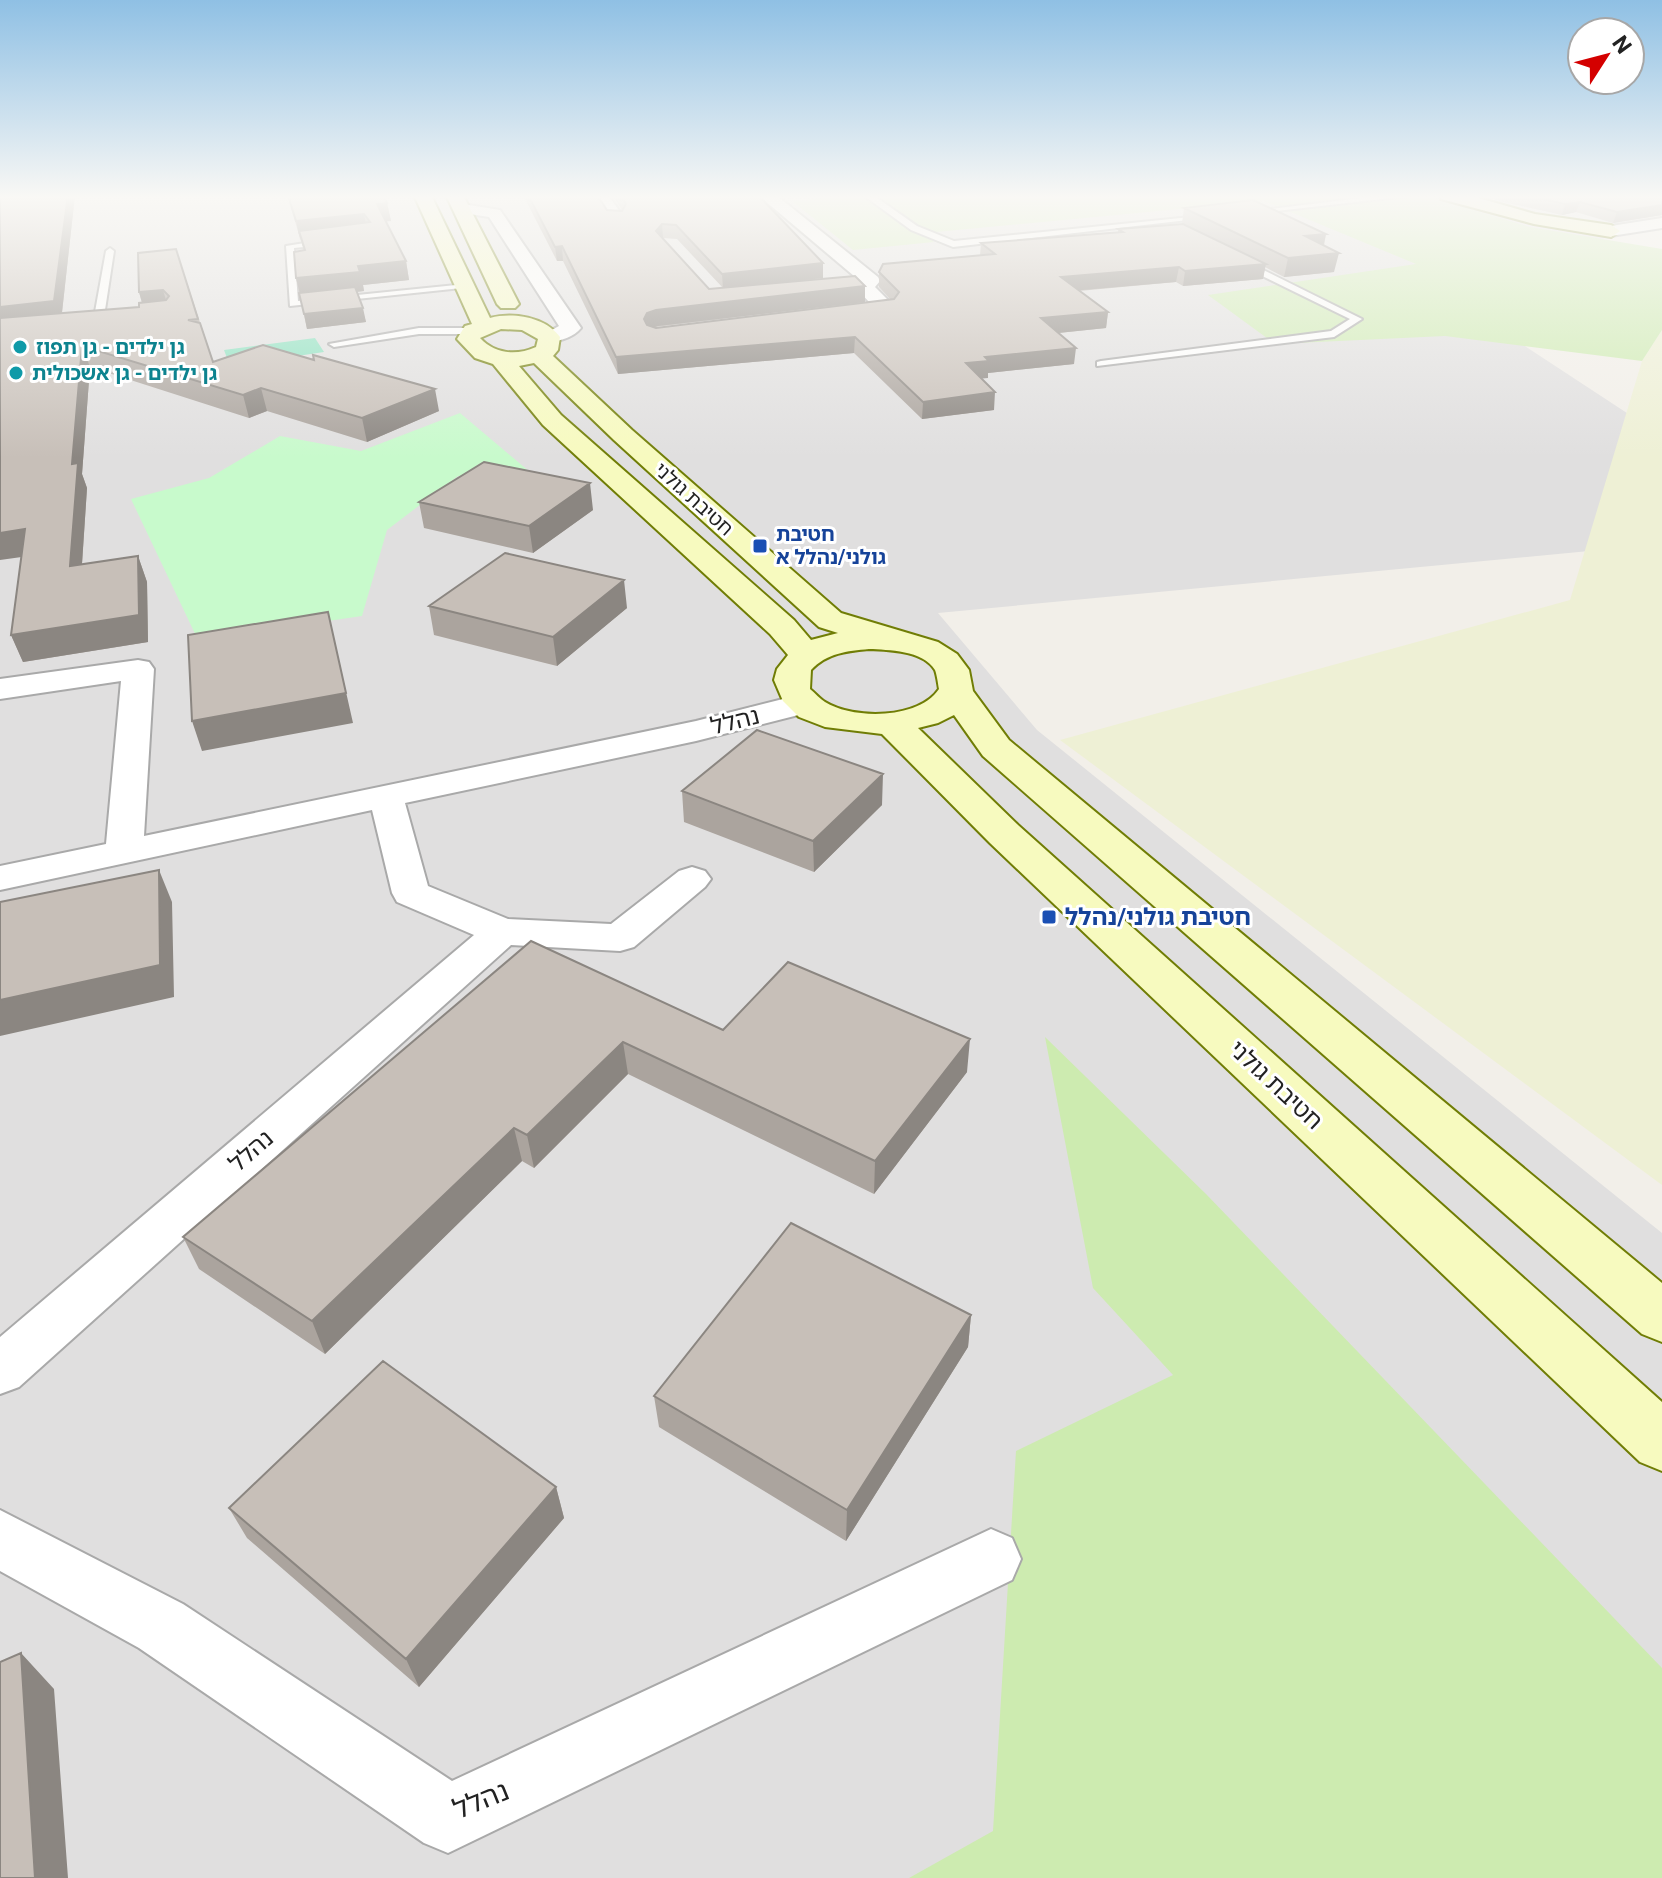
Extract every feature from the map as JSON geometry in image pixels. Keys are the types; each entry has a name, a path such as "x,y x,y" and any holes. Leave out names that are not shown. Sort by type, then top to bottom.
{"street":[{"path":"464,283 478,328 516,322 497,283"},
{"path":"501,359 544,346 571,328 541,283"},
{"path":"840,285 858,283"},
{"path":"825,315 886,308 864,287 869,283"},
{"name":"חטיבת גולני","path":"516,322 536,327 544,346 830,620 904,643"},
{"name":"חטיבת גולני","path":"478,328 468,339 475,350 501,359 552,420 782,627 807,656"},
{"path":"851,640 904,643 932,653 951,668 956,680 955,692 934,713 893,724 842,722 803,704 793,692 791,679 795,667 807,656 851,640"},
{"path":"0,689 138,669 124,852"},
{"path":"955,692 996,748 1662,1317"},
{"name":"נהלל","path":"0,878 696,731 803,704"},
{"name":"חטיבת גולני","path":"893,724 1004,834 1662,1442"},
{"path":"386,797 411,893 502,932 620,938 692,879"},
{"name":"נהלל","path":"0,1370 502,932"},
{"name":"נהלל","path":"0,1539 161,1626 448,1819 991,1559"}],"lane":[{"path":"98,323 105,283"},
{"path":"292,283 293,304 466,287"},
{"path":"1101,364 1334,334 1357,319 1283,283"},
{"path":"84,325 112,322"},
{"path":"334,344 419,331 478,328"}],"shaded area":[{"path":"0,283 1481,283 1447,295 1662,436 1662,544 938,613 1037,730 1662,1233 1662,1878 0,1878"}],"green space":[{"path":"1291,283 1662,283 1662,330 1642,361 1445,336 1275,344 1208,295"},
{"path":"1662,330 1662,1185 1060,740 1570,600 1642,361"},
{"path":"315,338 324,352 230,366 224,350"},
{"path":"460,413 537,478 458,476 387,530 362,616 198,640 131,499 209,478 280,436 361,451"},
{"path":"1045,1037 1206,1194 1662,1668 1662,1878 909,1878 993,1831 1016,1451 1173,1375 1093,1288"}],"building":[{"path":"0,283 56,283 54,301 0,307"},
{"path":"139,283 187,283 198,319 188,320 200,323 213,362 263,345 314,360 313,355 435,389 362,418 261,388 243,395 82,346 72,464 78,463 70,566 138,556 139,615 11,635 25,529 0,533 0,318 139,307 139,303 166,300 169,296 163,290 139,292"},
{"path":"580,283 703,283 709,289 780,283 862,283 865,286 656,310 647,313 644,319 647,325 656,328 894,299 899,292 890,283 1069,283 1108,312 1041,318 1076,348 985,357 989,361 966,363 995,392 923,402 855,337 616,357"},
{"path":"355,287 363,308 304,314 299,293"},
{"path":"484,462 590,483 529,526 419,502"},
{"path":"505,553 624,580 553,637 429,606"},
{"path":"328,612 346,693 192,721 188,635"},
{"path":"757,730 883,774 813,841 682,791"},
{"path":"159,870 160,965 0,1000 0,902"},
{"path":"531,941 723,1030 788,962 970,1039 875,1161 623,1042 527,1135 514,1128 312,1321 183,1237"},
{"path":"791,1223 971,1315 847,1510 654,1396"},
{"path":"383,1361 556,1487 406,1659 229,1508"},
{"path":"21,1653 35,1878 0,1878 0,1662"}],"place":[{"name":"גן ילדים - גן תפוז","path":"20,347"},
{"name":"גן ילדים - גן אשכולית","path":"16,373"},
{"name":"חטיבת גולני/נהלל א","path":"760,546"},
{"name":"חטיבת גולני/נהלל","path":"1049,917"}]}
